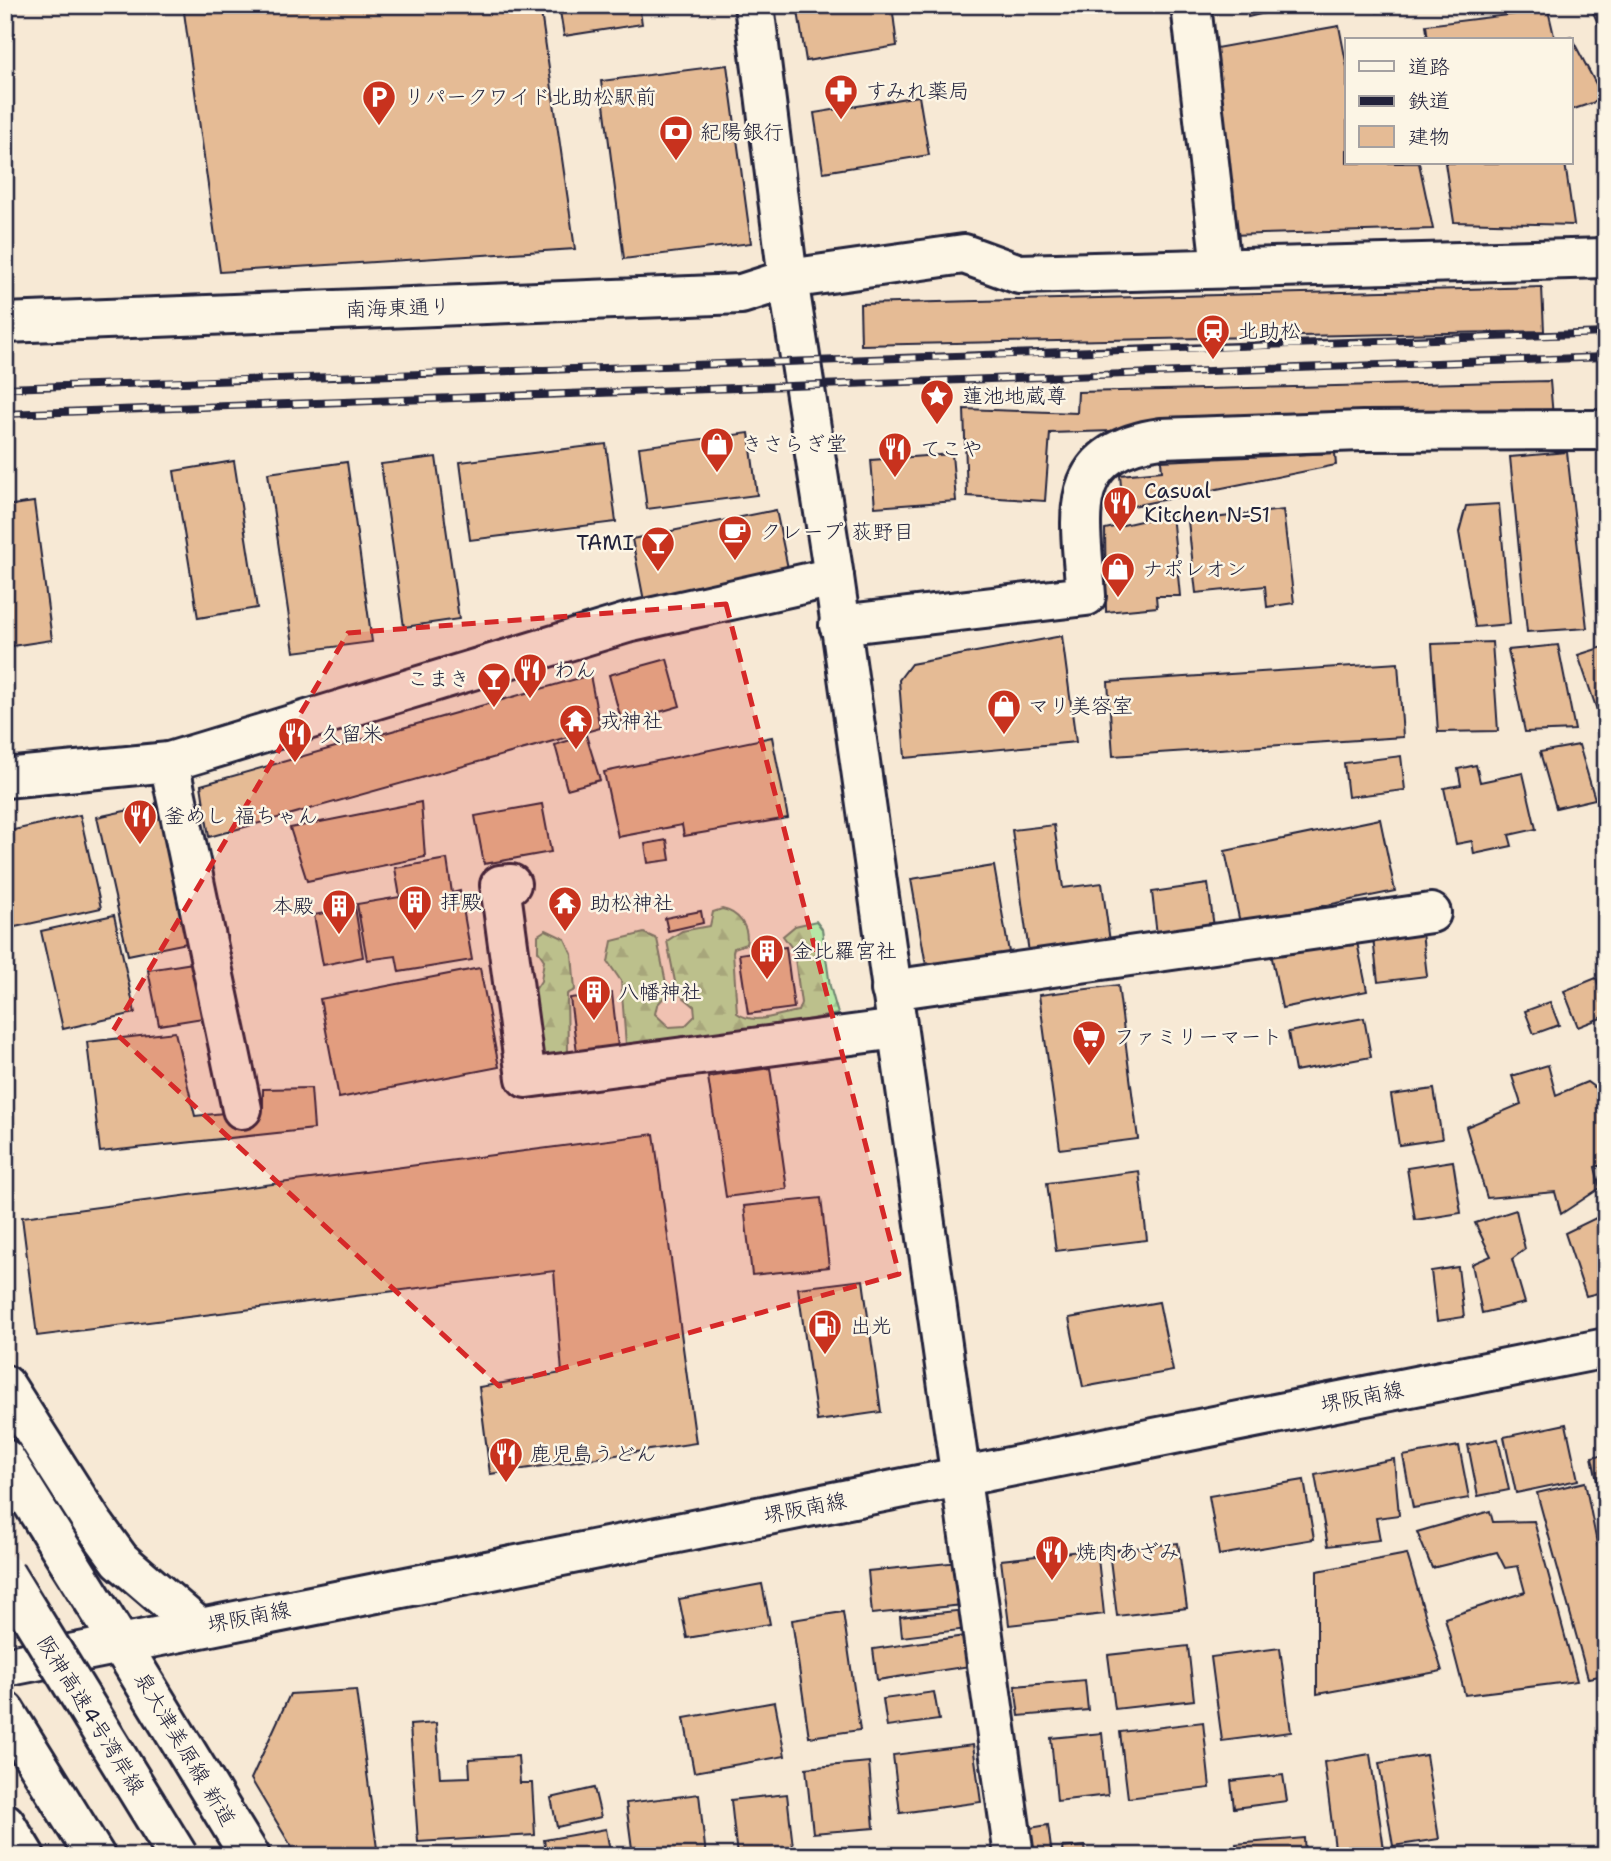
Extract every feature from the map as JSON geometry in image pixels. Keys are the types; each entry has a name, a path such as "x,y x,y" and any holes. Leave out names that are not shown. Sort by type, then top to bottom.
{"main road":[{"path":"754,5 788,279 834,577 1014,1856"},
{"path":"1191,5 1221,267"},
{"name":"南海東通り","path":"5,323 741,294 788,279 964,254 1019,274 1606,258"},
{"path":"839,625 1086,596 1080,517 1084,488 1090,474 1104,461 1134,442 1363,431 1606,430"},
{"path":"5,778 169,762 627,623 834,577"},
{"path":"169,762 242,1109"},
{"path":"510,884 500,885 526,1078 897,1029"},
{"path":"891,990 1431,913"},
{"name":"堺阪南線","path":"5,1667 1606,1348"},
{"path":"5,1385 93,1523 120,1560 198,1627"},
{"name":"泉大津美原線 新道","path":"5,1459 250,1856"},
{"name":"阪神高速4号湾岸線","path":"5,1574 178,1856"},
{"path":"5,1711 95,1856"},
{"path":"5,1823 25,1856"}],"highlighted area":[{"path":"726,604 899,1274 499,1386 113,1031 348,633"}],"green space":[{"path":"722,909 733,913 742,921 747,938 746,944 734,948 733,952 737,1013 751,1019 759,1019 798,1011 801,1003 794,951 783,936 795,926 816,921 822,929 830,986 838,1014 638,1051 626,1045 621,981 608,962 612,941 644,933 657,939 668,993 657,1005 655,1014 669,1027 685,1026 695,1016 694,1006 677,992 667,941 682,931 710,926 713,912"},
{"path":"546,930 565,939 572,954 575,990 567,994 568,1052 550,1064 536,1060 533,993 541,981 544,960 538,951 538,935"}],"building":[{"name":"リパークワイド北助松駅前","path":"183,5 540,5 575,249 220,272"},
{"path":"559,5 639,5 642,24 564,36"},
{"path":"797,5 892,5 897,46 806,61"},
{"path":"1246,5 1290,5 1290,7 1248,17"},
{"path":"1376,5 1414,5 1377,12"},
{"path":"1606,5 1606,41 1592,10"},
{"path":"1548,10 1555,38 1428,38 1426,25"},
{"path":"1339,26 1345,57 1345,164 1419,164 1433,229 1229,235 1205,50"},
{"path":"1572,39 1604,99 1572,110"},
{"name":"紀陽銀行","path":"727,65 751,243 624,259 601,81"},
{"path":"919,96 929,155 823,172 814,113"},
{"path":"1445,164 1565,164 1574,225 1454,222"},
{"path":"1542,287 1544,331 861,345 860,304"},
{"path":"1550,381 1553,417 1050,433 1045,501 967,496 964,409 1077,413 1078,392"},
{"path":"749,433 757,495 647,509 639,447"},
{"path":"606,444 616,522 470,540 460,462"},
{"path":"1567,452 1587,628 1527,632 1510,457"},
{"path":"1335,453 1336,465 1123,508 1120,475 1162,471 1161,461"},
{"path":"952,454 956,501 875,507 871,460"},
{"path":"436,457 459,619 404,627 381,464"},
{"path":"234,461 257,608 198,618 174,471"},
{"path":"347,462 372,642 294,652 268,473"},
{"path":"1600,489 1606,489 1606,544"},
{"path":"34,502 52,640 5,647 5,506"},
{"path":"1499,504 1510,624 1475,627 1459,532 1466,506"},
{"path":"776,510 790,578 645,606 632,539"},
{"path":"1283,510 1294,603 1267,607 1265,586 1196,593 1188,521"},
{"path":"1172,514 1180,596 1156,596 1157,607 1106,612 1105,529"},
{"path":"1062,636 1076,742 905,758 899,680 911,664"},
{"path":"1492,642 1498,731 1438,732 1432,644"},
{"path":"1558,645 1575,730 1525,732 1508,650"},
{"path":"1606,646 1606,708 1597,710 1578,655"},
{"path":"667,659 680,706 622,723 609,675"},
{"path":"1398,663 1403,737 1113,756 1108,682"},
{"path":"590,675 600,728 209,837 201,785"},
{"path":"586,735 600,780 567,789 555,745"},
{"path":"772,737 788,818 684,836 682,825 618,837 604,772"},
{"path":"1579,745 1595,799 1556,808 1540,752"},
{"path":"1401,756 1405,790 1348,797 1344,763"},
{"path":"1476,765 1480,782 1523,773 1536,829 1509,835 1512,846 1474,854 1472,841 1456,844 1444,788 1461,785 1458,769"},
{"path":"421,802 425,857 307,881 290,828"},
{"path":"162,803 192,942 128,955 97,817"},
{"path":"542,804 551,852 484,864 475,816"},
{"path":"80,815 101,908 6,929 5,832"},
{"path":"1380,819 1395,891 1240,923 1225,851"},
{"path":"1054,825 1063,888 1102,883 1111,949 1030,960 1012,830"},
{"path":"667,840 670,860 648,863 645,844"},
{"name":"拝殿","path":"447,859 452,893 460,891 472,960 399,972 396,956 367,960 357,904 400,897 395,868"},
{"path":"994,866 1010,958 927,971 911,879"},
{"path":"1208,884 1214,927 1157,935 1152,892"},
{"name":"本殿","path":"355,907 363,957 323,965 314,915"},
{"path":"701,911 703,923 668,931 665,918"},
{"path":"114,915 135,1013 63,1029 41,931"},
{"path":"1421,924 1427,976 1378,982 1372,929"},
{"path":"1356,937 1367,991 1282,1008 1271,953"},
{"name":"金比羅宮社","path":"786,947 794,1008 748,1014 739,954"},
{"path":"193,963 203,1018 159,1025 148,970"},
{"path":"480,968 499,1067 339,1098 320,999"},
{"path":"1596,978 1606,1003 1606,1016 1578,1027 1564,991"},
{"name":"ファミリーマート","path":"1118,985 1138,1139 1060,1149 1039,995"},
{"name":"八幡神社","path":"612,993 618,1047 577,1052 570,998"},
{"path":"1550,1002 1559,1025 1534,1034 1525,1011"},
{"path":"1364,1018 1371,1057 1295,1071 1288,1032"},
{"path":"175,1032 195,1116 263,1109 263,1089 311,1088 314,1129 100,1152 87,1042"},
{"path":"1548,1065 1556,1095 1587,1082 1601,1092 1606,1091 1606,1164 1595,1167 1600,1188 1561,1214 1555,1192 1487,1198 1466,1127 1521,1104 1512,1076"},
{"path":"770,1068 787,1189 726,1197 708,1077"},
{"path":"1434,1089 1442,1139 1399,1145 1391,1095"},
{"path":"654,1134 696,1443 490,1474 479,1387 562,1373 554,1271 37,1336 22,1217"},
{"path":"1453,1161 1461,1213 1415,1220 1407,1168"},
{"path":"1139,1171 1147,1240 1056,1251 1047,1183"},
{"path":"821,1198 829,1267 752,1275 744,1206"},
{"path":"1516,1210 1525,1249 1512,1259 1525,1303 1482,1313 1472,1264 1491,1256 1475,1223"},
{"path":"1606,1213 1606,1291 1586,1296 1565,1233"},
{"path":"1458,1267 1464,1317 1437,1321 1431,1271"},
{"path":"863,1280 881,1412 817,1421 798,1288"},
{"path":"1159,1302 1173,1371 1083,1387 1069,1318"},
{"path":"1566,1424 1578,1480 1516,1493 1504,1437"},
{"path":"1498,1439 1509,1490 1478,1496 1468,1445"},
{"path":"1459,1446 1469,1498 1413,1508 1403,1456"},
{"path":"1606,1454 1606,1522 1592,1457"},
{"path":"1394,1459 1399,1515 1376,1518 1380,1540 1328,1546 1315,1475"},
{"path":"1304,1480 1314,1539 1219,1555 1209,1496"},
{"path":"1585,1482 1606,1589 1606,1675 1588,1678 1537,1493"},
{"path":"1490,1511 1493,1522 1534,1521 1577,1681 1465,1695 1445,1618 1525,1592 1518,1566 1505,1568 1497,1552 1432,1568 1417,1532"},
{"path":"1178,1543 1187,1608 1117,1616 1109,1551"},
{"path":"1097,1549 1104,1614 1009,1625 1001,1560"},
{"path":"1407,1554 1442,1671 1317,1694 1317,1571"},
{"path":"959,1562 963,1605 872,1614 868,1571"},
{"path":"762,1584 770,1624 687,1638 679,1599"},
{"path":"965,1610 968,1629 902,1637 900,1617"},
{"path":"843,1612 860,1730 809,1737 792,1620"},
{"path":"965,1636 970,1666 877,1680 873,1649"},
{"path":"1188,1646 1194,1700 1115,1709 1108,1655"},
{"path":"1280,1648 1291,1732 1222,1741 1211,1657"},
{"path":"1085,1680 1088,1710 1019,1716 1015,1686"},
{"path":"356,1690 378,1856 297,1856 251,1779 290,1694"},
{"path":"934,1692 939,1720 887,1727 883,1699"},
{"path":"775,1702 785,1756 694,1772 684,1718"},
{"path":"1203,1722 1210,1788 1128,1798 1120,1732"},
{"path":"436,1723 440,1778 470,1777 469,1759 518,1756 520,1783 532,1783 535,1835 418,1842 410,1725"},
{"path":"1102,1733 1108,1795 1057,1801 1051,1738"},
{"path":"973,1745 981,1802 900,1813 893,1755"},
{"path":"1370,1754 1385,1856 1336,1856 1324,1762"},
{"path":"1426,1755 1439,1839 1393,1846 1379,1763"},
{"path":"869,1762 874,1828 813,1833 806,1768"},
{"path":"1283,1775 1287,1801 1234,1808 1231,1781"},
{"path":"594,1788 601,1817 557,1827 551,1798"},
{"path":"699,1794 706,1856 633,1856 626,1803"},
{"path":"787,1794 794,1856 737,1856 731,1800"},
{"path":"1048,1825 1052,1856 1033,1856 1030,1828"},
{"path":"606,1829 611,1856 547,1856 544,1840"},
{"path":"1304,1838 1305,1856 1237,1856 1236,1844"},
{"path":"1085,1846 1086,1856 1063,1856 1062,1848"}],"railway":[{"path":"5,388 1606,333"},
{"path":"5,414 1606,357"}],"place":[{"name":"すみれ薬局","path":"841,121"},
{"name":"リパークワイド北助松駅前","path":"379,127"},
{"name":"紀陽銀行","path":"676,162"},
{"name":"北助松","path":"1213,361"},
{"name":"蓮池地蔵尊","path":"937,426"},
{"name":"きさらぎ堂","path":"717,474"},
{"name":"てこや","path":"895,479"},
{"name":"Casual Kitchen N-51","path":"1120,533"},
{"name":"クレープ 荻野目","path":"735,562"},
{"name":"TAMI","path":"658,573"},
{"name":"ナポレオン","path":"1118,599"},
{"name":"わん","path":"530,700"},
{"name":"こまき","path":"494,709"},
{"name":"マリ美容室","path":"1004,736"},
{"name":"戎神社","path":"576,751"},
{"name":"久留米","path":"295,764"},
{"name":"釜めし 福ちゃん","path":"140,846"},
{"name":"拝殿","path":"415,932"},
{"name":"助松神社","path":"565,933"},
{"name":"本殿","path":"339,936"},
{"name":"金比羅宮社","path":"767,981"},
{"name":"八幡神社","path":"594,1022"},
{"name":"ファミリーマート","path":"1089,1067"},
{"name":"出光","path":"825,1356"},
{"name":"鹿児島うどん","path":"506,1484"},
{"name":"焼肉あざみ","path":"1052,1582"}]}
